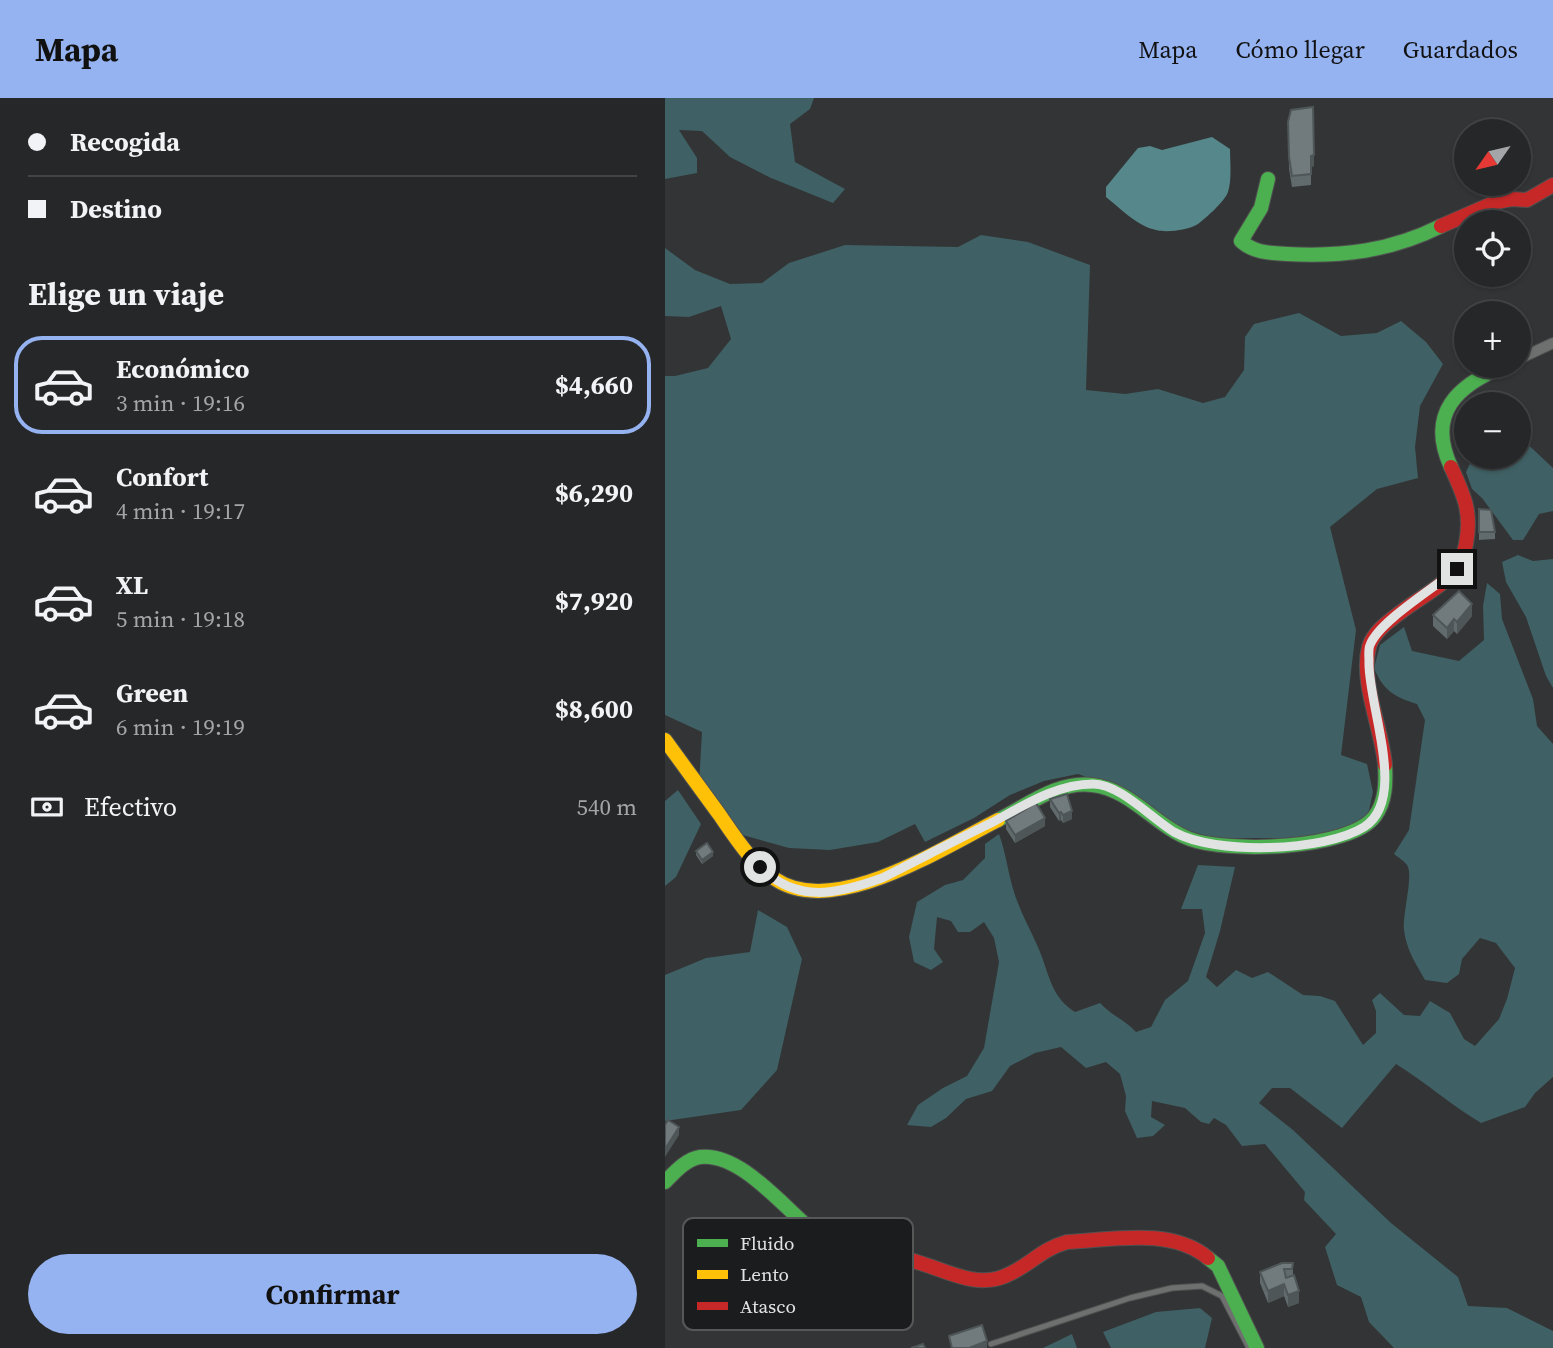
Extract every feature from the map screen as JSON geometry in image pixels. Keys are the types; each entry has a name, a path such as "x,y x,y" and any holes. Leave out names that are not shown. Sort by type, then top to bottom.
{"street":[{"path":"1268,179 1260,211 1243,233 1241,241 1259,252 1310,256 1338,255 1401,244 1472,211 1515,198 1527,200 1553,185"},
{"path":"1531,353 1553,343"},
{"path":"665,740 748,856 771,878 804,892 833,892 856,888 882,878 1042,797 1073,785 1098,784 1111,788 1165,826 1191,840 1225,847 1293,845 1340,836 1364,827 1375,818 1381,808 1386,779 1368,674 1369,645 1381,629 1457,569 1467,544 1470,515 1465,493 1442,446 1442,424 1460,390 1478,378"},
{"path":"665,1182 697,1157 719,1157 801,1218"},
{"path":"913,1260 958,1276 988,1280 1014,1273 1052,1246 1067,1242 1166,1238 1196,1248 1218,1266 1257,1348"}],"lane":[{"path":"991,1344 1130,1298 1172,1288 1202,1286 1222,1296 1249,1348"}],"shaded area":[{"path":"665,98 814,98 810,109 790,124 795,162 845,189 833,203 771,178 730,157 702,131 679,130 697,158 697,173 665,179"},
{"path":"1212,137 1230,149 1229,187 1223,200 1198,224 1166,231 1149,228 1106,197 1106,187 1138,148 1150,146 1162,150"},
{"path":"981,235 1028,242 1090,265 1086,390 1125,394 1158,389 1203,403 1225,397 1244,370 1245,337 1254,324 1299,313 1341,336 1377,333 1401,321 1426,342 1443,364 1420,406 1415,447 1418,478 1377,489 1330,527 1356,630 1341,755 1367,764 1373,792 1368,815 1347,834 1294,838 1214,838 1157,821 1114,787 1078,774 1044,781 1010,795 974,818 925,842 915,824 878,842 830,850 789,848 739,834 699,784 702,732 665,715 665,376 708,368 731,339 721,306 689,317 665,316 665,248 695,270 730,284 762,283 789,263 845,245 958,247"},
{"path":"1531,447 1553,468 1553,511 1539,514 1523,540 1513,540 1482,498 1472,489 1467,469 1531,469"},
{"path":"1518,555 1533,561 1553,559 1553,688 1546,676 1526,617 1506,582 1502,562"},
{"path":"1487,583 1500,594 1502,619 1533,699 1537,726 1553,744 1553,1077 1535,1093 1525,1107 1481,1123 1396,1064 1342,1128 1290,1088 1272,1088 1259,1103 1293,1130 1391,1223 1458,1277 1468,1306 1507,1308 1553,1331 1553,1348 1394,1348 1369,1322 1361,1297 1337,1285 1325,1247 1336,1234 1304,1200 1305,1192 1265,1144 1242,1146 1226,1125 1214,1118 1209,1124 1201,1122 1185,1108 1152,1101 1151,1117 1165,1125 1153,1136 1137,1138 1125,1111 1126,1096 1120,1074 1106,1062 1086,1068 1061,1047 1035,1053 1010,1066 992,1091 966,1099 946,1118 931,1127 907,1125 918,1105 967,1076 984,1048 999,962 994,938 984,922 970,932 958,932 951,921 937,917 934,949 943,962 931,970 914,962 909,937 917,902 945,885 963,880 985,858 985,844 999,834 1017,900 1050,981 1057,995 1075,1012 1100,1003 1136,1032 1151,1027 1165,1000 1188,981 1205,933 1202,909 1181,909 1198,865 1235,867 1206,977 1217,987 1236,970 1252,978 1268,972 1303,995 1320,996 1335,1001 1363,1045 1376,1033 1376,1011 1372,1000 1380,993 1404,1015 1420,1016 1430,1001 1450,1013 1464,1039 1475,1046 1499,1019 1515,968 1496,943 1480,938 1462,959 1459,974 1447,983 1425,980 1412,956 1404,930 1409,870 1394,854 1409,830 1425,720 1417,704 1390,692 1374,668 1380,645 1404,627 1412,651 1459,661 1484,640 1483,606"},
{"path":"678,790 701,824 676,877 665,886 665,801"},
{"path":"758,910 787,927 802,959 777,1070 741,1110 665,1121 665,975 706,958 750,952"},
{"path":"1200,1308 1212,1318 1205,1348 1111,1348 1103,1332 1156,1312"},
{"path":"1072,1334 1077,1348 1043,1348"}],"building":[{"path":"1313,107 1314,155 1311,156 1311,174 1292,176 1288,122 1291,110"},
{"path":"1479,509 1491,510 1495,532 1479,532"},
{"path":"1459,591 1472,604 1457,622 1454,619 1447,628 1433,615"},
{"path":"1067,794 1072,811 1063,815 1050,799"},
{"path":"1036,803 1045,818 1015,835 1006,821"},
{"path":"707,843 713,852 702,860 696,851"},
{"path":"668,1120 679,1127 665,1149 665,1125"},
{"path":"1282,1263 1293,1263 1292,1269 1284,1269 1286,1278 1294,1275 1299,1291 1288,1295 1284,1284 1268,1291 1260,1272"},
{"path":"982,1325 987,1341 969,1348 952,1348 949,1336"}],"traffic: fast":[{"path":"1268,179 1261,208 1241,241 1257,250 1307,255 1347,253 1385,247 1441,226"},
{"path":"1451,467 1444,448 1442,431 1445,416 1460,392 1480,378"},
{"path":"998,820 1055,790 1092,785 1119,793 1165,826 1190,839 1231,846 1287,846 1341,836 1361,827 1375,816 1383,798 1385,765"},
{"path":"665,1182 690,1160 700,1157 719,1159 738,1167 757,1180 798,1218"},
{"path":"1208,1258 1218,1266 1257,1348"}],"traffic: slow":[{"path":"665,740 751,857 766,873 799,889 827,891 888,875 998,820"}],"traffic: jam":[{"path":"1441,226 1496,202 1527,200 1553,185"},
{"path":"1385,765 1369,690 1369,647 1382,627 1444,581 1461,560 1468,522 1463,495 1451,467"},
{"path":"913,1261 965,1278 992,1280 1021,1268 1050,1249 1067,1242 1122,1238 1177,1242 1208,1258"}],"route":[{"path":"760,867 771,878 804,892 820,893 856,888 882,878 1042,797 1073,785 1098,784 1111,788 1177,833 1191,840 1225,847 1293,845 1340,836 1364,827 1375,818 1381,808 1386,779 1368,674 1369,645 1381,629 1457,569"}]}
